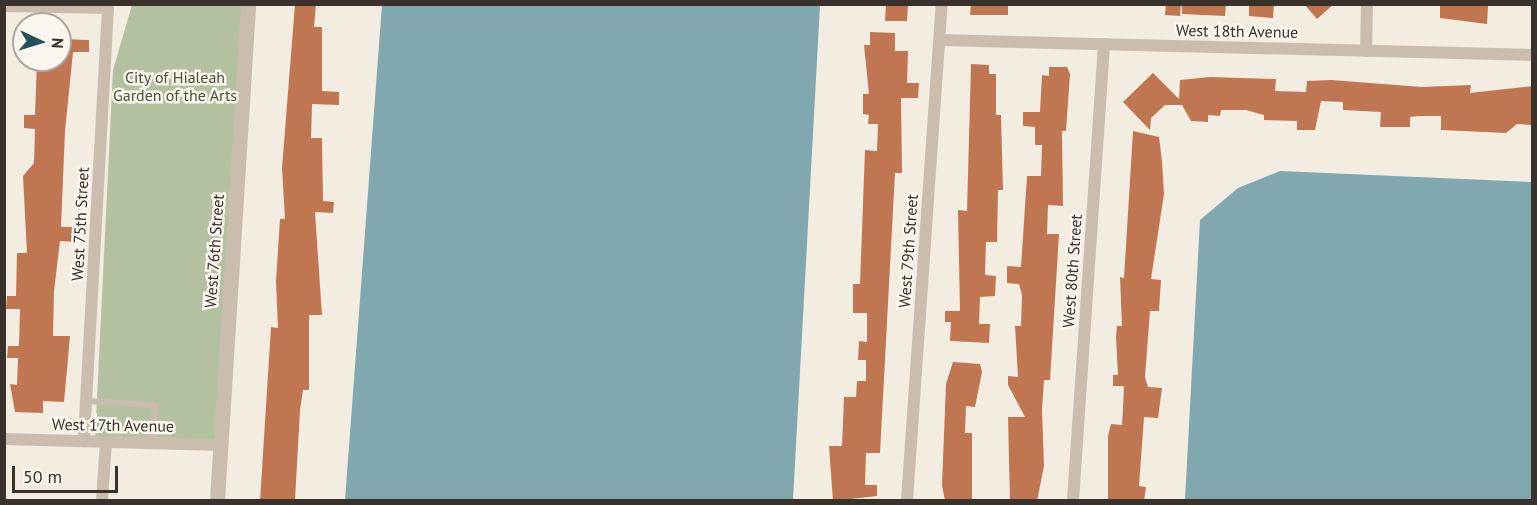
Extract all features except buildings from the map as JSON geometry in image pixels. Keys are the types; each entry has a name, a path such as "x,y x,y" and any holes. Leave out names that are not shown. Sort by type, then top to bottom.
{"street":[{"name":"West 76th Street","path":"218,501 248,4"},
{"name":"West 79th Street","path":"907,501 942,4"},
{"path":"1366,51 1367,4"},
{"name":"West 75th Street","path":"4,6 108,8 84,441"},
{"name":"West 18th Avenue","path":"940,40 1533,55"},
{"name":"West 80th Street","path":"1073,501 1104,44"},
{"name":"West 17th Avenue","path":"4,439 220,445"},
{"path":"102,501 106,442"}],"lane":[{"path":"86,401 155,405 153,442"}],"green space":[{"name":"City of Hialeah Garden of the Arts","path":"132,5 242,5 216,445 95,439 113,70"}],"water":[{"path":"382,5 820,5 793,500 345,500"},
{"path":"1280,171 1532,182 1532,500 1185,500 1200,220 1238,188"}]}
